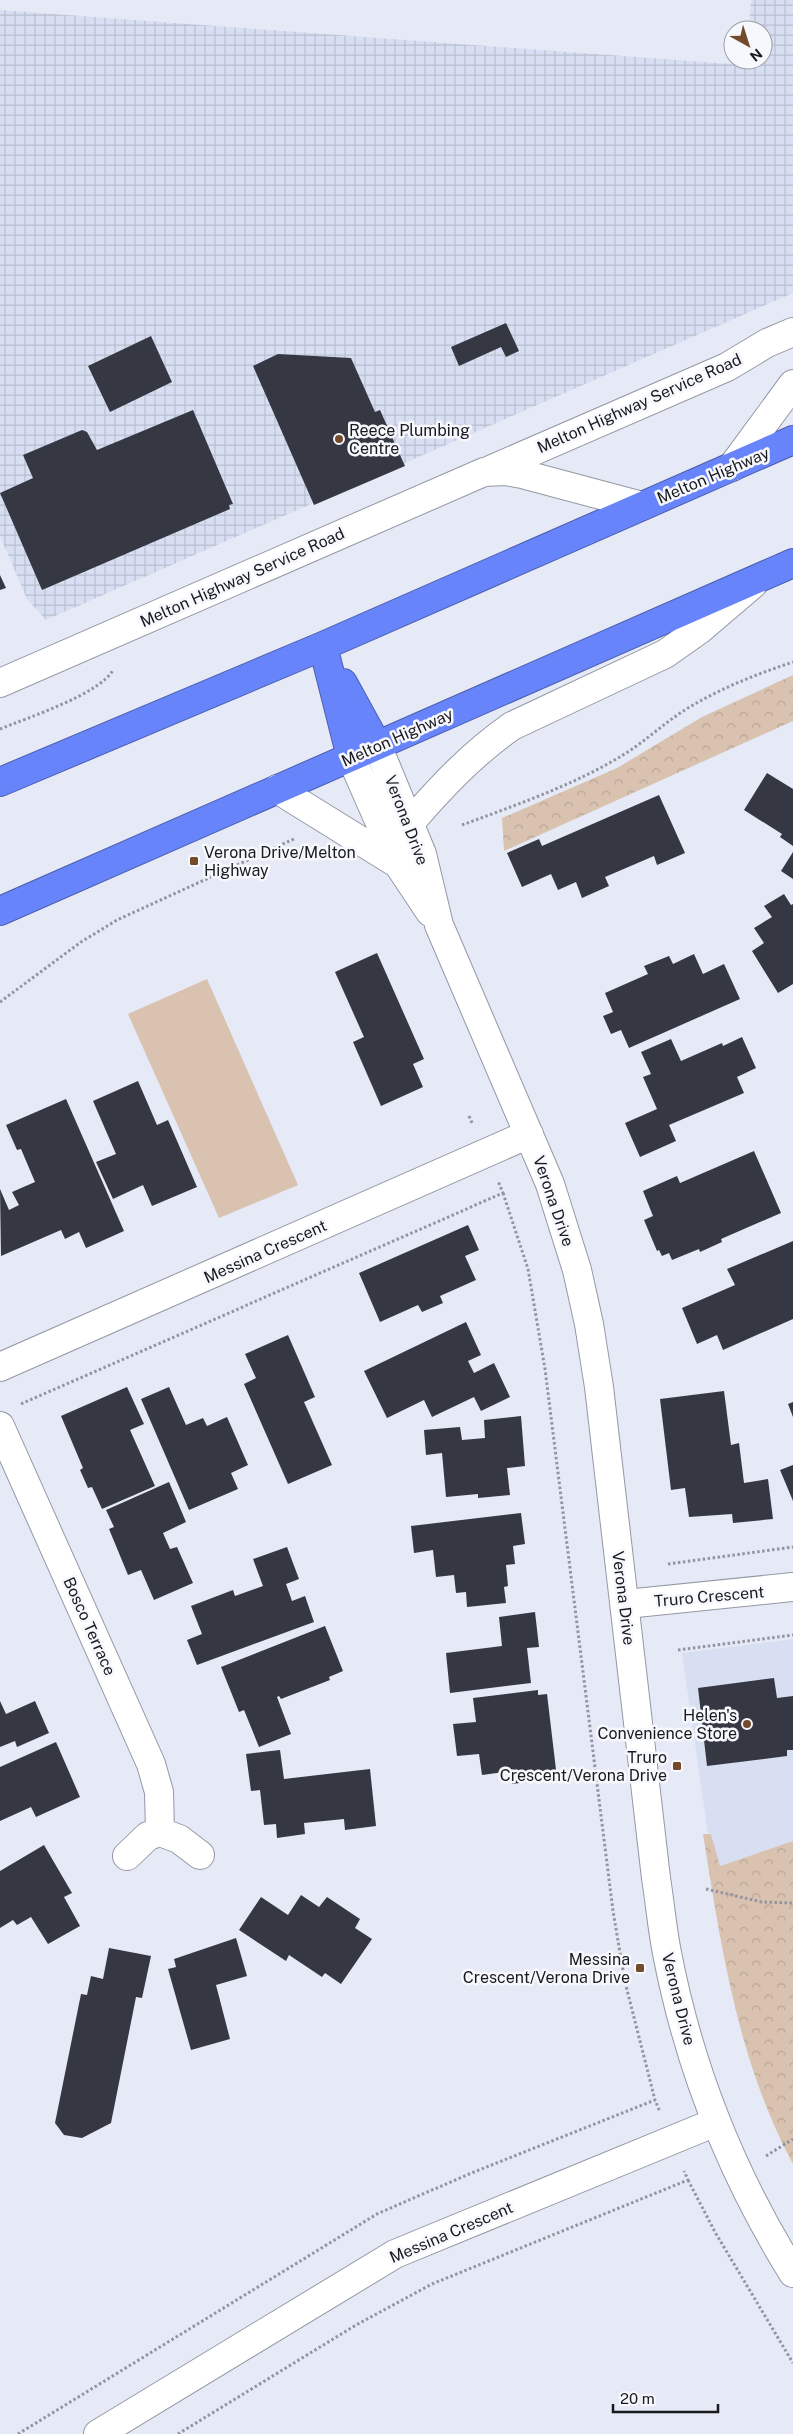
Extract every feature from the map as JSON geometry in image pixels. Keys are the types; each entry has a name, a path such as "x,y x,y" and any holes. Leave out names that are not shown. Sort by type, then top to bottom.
{"highway":[{"name":"Melton Highway","path":"0,782 323,646 793,440"},
{"name":"Melton Highway","path":"0,911 793,563"},
{"path":"323,646 376,745"},
{"path":"323,646 351,757"}],"street":[{"name":"Melton Highway Service Road","path":"0,683 727,367 767,343 793,332"},
{"path":"732,467 793,384"},
{"name":"Melton Highway Service Road","path":"484,472 505,471 522,474 642,506"},
{"path":"410,823 442,785 489,742 512,726 665,654 682,643 762,576"},
{"name":"Verona Drive","path":"376,745 422,854 439,925 530,1134 565,1226 589,1324 599,1387 626,1604 656,1878 667,1953 686,2033 716,2122 756,2208 793,2273"},
{"name":"Verona Drive","path":"351,757 398,864 439,925"},
{"path":"277,789 398,864"},
{"name":"Messina Crescent","path":"0,1367 530,1134"},
{"name":"Bosco Terrace","path":"0,1426 151,1764 159,1792 160,1832"},
{"name":"Truro Crescent","path":"626,1604 793,1587"},
{"path":"127,1856 148,1836 160,1832 178,1839 200,1855"},
{"name":"Messina Crescent","path":"98,2434 395,2254 716,2122"}],"path":[{"path":"0,730 84,694 105,680 111,674 117,660 118,650 114,633"},
{"path":"462,825 513,806 593,771 623,754 688,708 713,694 758,674 793,662"},
{"path":"0,1002 82,942 111,924 304,834"},
{"path":"469,1116 503,1193 528,1270 544,1360 613,1911 625,1982 655,2100"},
{"path":"18,1405 503,1193"},
{"path":"668,1564 793,1548"},
{"path":"678,1650 793,1635"},
{"path":"706,1889 762,1902 793,1903"},
{"path":"688,2180 719,2240 793,2363"}],"shaded area":[{"path":"751,0 793,0 793,293 46,620 27,599 0,536 0,10 723,63 723,70 773,70 773,20 750,20"},
{"path":"793,1639 793,1841 720,1866 711,1835 708,1834 682,1653"}],"green space":[{"path":"793,675 793,721 504,851 502,818 617,768 702,717"},
{"path":"207,979 298,1185 219,1218 128,1014"},
{"path":"703,1834 711,1834 720,1866 793,1841 793,2164 774,2125 745,2045 725,1961"}],"building":[{"path":"506,323 519,351 506,357 501,347 459,366 451,347"},
{"path":"151,336 172,382 110,412 88,366"},
{"name":"Reece Plumbing Centre","path":"278,354 351,358 375,412 380,410 405,466 314,505 253,366"},
{"path":"193,410 233,504 229,505 230,509 42,590 0,493 33,478 23,455 82,430 87,432 97,450"},
{"path":"0,575 6,588 0,590"},
{"path":"767,773 793,789 793,846 780,837 782,834 744,810"},
{"path":"659,795 685,853 657,865 654,856 605,877 609,886 582,898 576,882 558,890 551,874 522,887 507,853 539,839 542,846"},
{"path":"793,852 793,879 781,871"},
{"path":"784,894 791,905 793,904 793,984 778,993 752,951 764,943 754,928 772,917 764,906"},
{"path":"377,953 424,1059 413,1064 423,1087 381,1106 353,1042 364,1037 335,972"},
{"path":"694,954 703,974 724,964 740,999 629,1048 621,1030 611,1034 603,1016 613,1012 605,993 648,974 644,966 669,956 673,964"},
{"path":"742,1037 756,1068 737,1077 744,1093 669,1125 676,1141 640,1157 625,1123 657,1109 643,1077 651,1074 641,1052 671,1039 681,1061 722,1043 723,1046"},
{"path":"138,1081 157,1125 168,1120 197,1187 152,1206 143,1185 113,1199 96,1162 116,1154 93,1101"},
{"path":"66,1099 124,1231 86,1248 79,1232 65,1239 61,1230 1,1256 0,1189 9,1210 19,1205 12,1192 35,1182 21,1149 17,1150 6,1125"},
{"path":"754,1151 781,1213 721,1239 722,1242 700,1252 699,1249 672,1260 669,1253 662,1256 659,1250 657,1251 644,1220 653,1216 643,1191 677,1176 680,1183"},
{"path":"468,1225 479,1250 465,1256 476,1280 440,1296 443,1303 422,1312 418,1305 380,1322 359,1273"},
{"path":"793,1241 793,1319 723,1350 717,1335 697,1344 682,1308 735,1285 727,1269"},
{"path":"466,1322 481,1355 468,1361 474,1373 494,1363 510,1397 481,1411 474,1397 432,1417 424,1400 387,1418 364,1371"},
{"path":"288,1335 315,1397 304,1402 332,1465 288,1484 244,1384 256,1378 245,1354"},
{"path":"127,1387 144,1424 130,1430 155,1486 102,1509 92,1487 88,1488 80,1470 83,1468 61,1416"},
{"path":"169,1387 186,1425 203,1418 207,1426 227,1417 248,1465 231,1473 238,1489 189,1510 141,1399"},
{"path":"724,1391 731,1445 739,1443 744,1483 768,1479 773,1519 733,1523 732,1514 689,1517 685,1488 671,1490 660,1399"},
{"path":"793,1402 793,1417 788,1404"},
{"path":"521,1416 525,1466 507,1468 510,1495 478,1498 478,1494 446,1497 442,1453 426,1455 424,1430 460,1427 462,1440 485,1438 484,1420"},
{"path":"793,1465 793,1501 780,1470"},
{"path":"169,1482 186,1522 163,1533 170,1549 177,1547 193,1583 154,1600 141,1570 128,1575 109,1529 114,1527 106,1510"},
{"path":"521,1513 525,1544 513,1546 515,1564 506,1565 508,1586 504,1587 506,1603 467,1607 466,1592 456,1593 454,1575 436,1577 433,1550 414,1553 411,1526"},
{"path":"287,1547 299,1579 286,1584 292,1601 305,1596 314,1622 197,1665 187,1640 202,1634 191,1606 233,1590 235,1596 263,1586 253,1559"},
{"path":"535,1612 539,1647 527,1648 531,1683 450,1693 446,1653 502,1646 499,1617"},
{"path":"325,1626 343,1671 329,1677 330,1680 281,1699 279,1696 277,1697 291,1734 259,1747 244,1710 239,1712 221,1667"},
{"name":"Helen's Convenience Store","path":"774,1678 777,1698 793,1696 793,1750 787,1750 787,1756 707,1766 698,1688"},
{"path":"538,1690 538,1695 547,1694 557,1778 512,1784 511,1771 482,1775 479,1754 457,1756 453,1724 476,1722 473,1698"},
{"path":"0,1701 6,1714 35,1701 49,1733 17,1747 15,1741 0,1747"},
{"path":"56,1742 80,1797 36,1817 31,1807 0,1821 0,1767"},
{"path":"280,1750 284,1779 370,1769 376,1826 345,1830 344,1819 304,1823 305,1834 277,1838 276,1824 264,1825 260,1790 251,1791 246,1754"},
{"path":"44,1845 72,1893 64,1897 80,1926 48,1944 31,1917 17,1925 13,1920 0,1928 0,1871"},
{"path":"301,1895 319,1907 327,1897 360,1919 355,1928 372,1939 341,1984 325,1973 322,1977 289,1955 286,1961 239,1930 261,1897 288,1915"},
{"path":"236,1938 247,1976 216,1985 230,2039 191,2050 168,1969 176,1967 174,1959"},
{"path":"109,1948 151,1956 142,1998 136,1997 111,2123 82,2138 64,2135 55,2123 81,1994 87,1995 91,1976 103,1979"}],"place":[{"name":"Reece Plumbing Centre","path":"339,439"},
{"name":"Verona Drive/Melton Highway","path":"194,861"},
{"name":"Helen's Convenience Store","path":"747,1724"},
{"name":"Truro Crescent/Verona Drive","path":"677,1766"},
{"name":"Messina Crescent/Verona Drive","path":"640,1968"}]}
